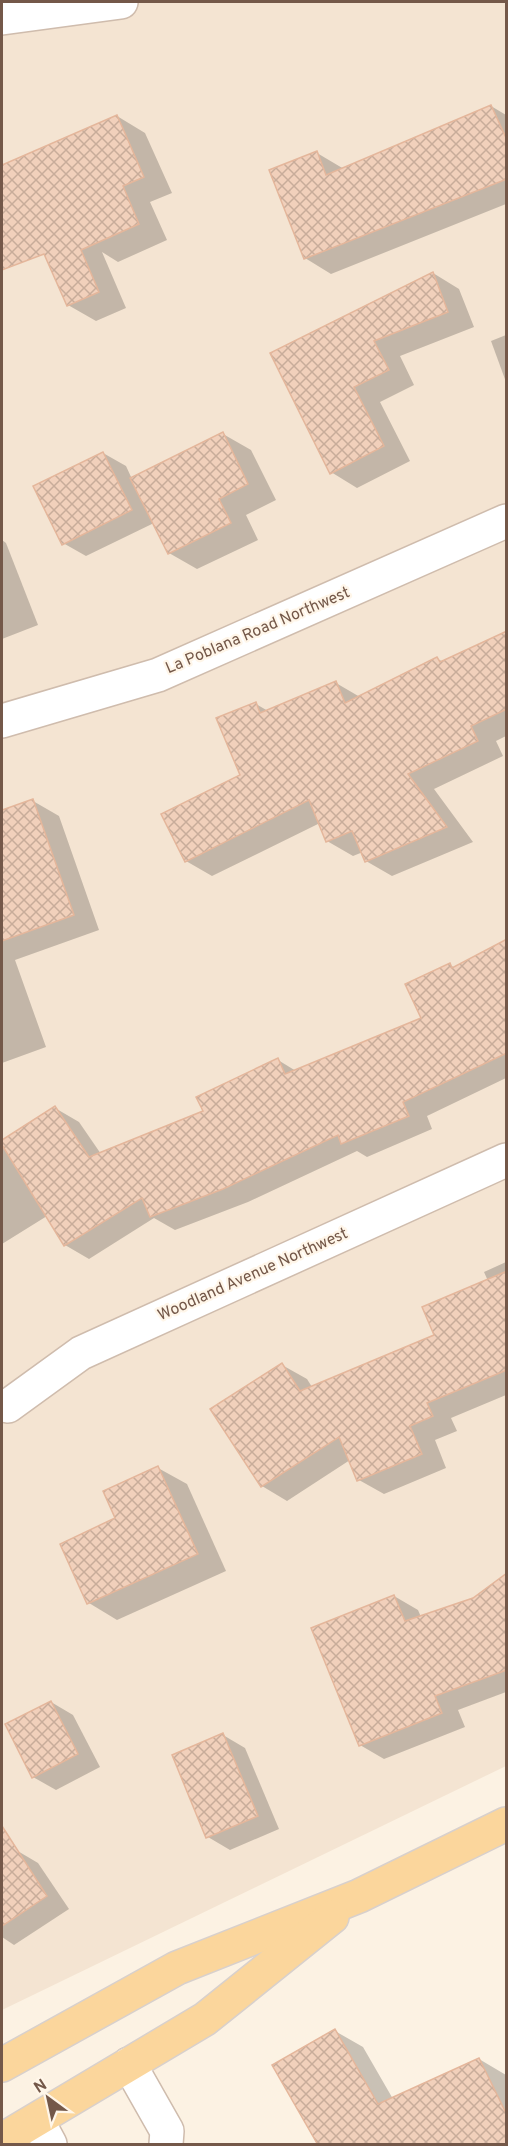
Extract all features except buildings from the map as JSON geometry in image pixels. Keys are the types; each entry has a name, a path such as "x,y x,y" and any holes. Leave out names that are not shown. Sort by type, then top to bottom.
{"main road":[{"path":"2,2065 177,1968 359,1896 507,1824"},
{"path":"2,2140 43,2132 129,2064 205,2019 359,1896"}],"street":[{"path":"2,18 121,2"},
{"name":"La Poblana Road Northwest","path":"2,721 158,675 507,521"},
{"name":"Woodland Avenue Northwest","path":"8,1406 81,1353 507,1160"},
{"path":"129,2064 167,2131 166,2145"}],"shaded area":[{"path":"2,2 506,2 506,1766 2,2010"}]}
